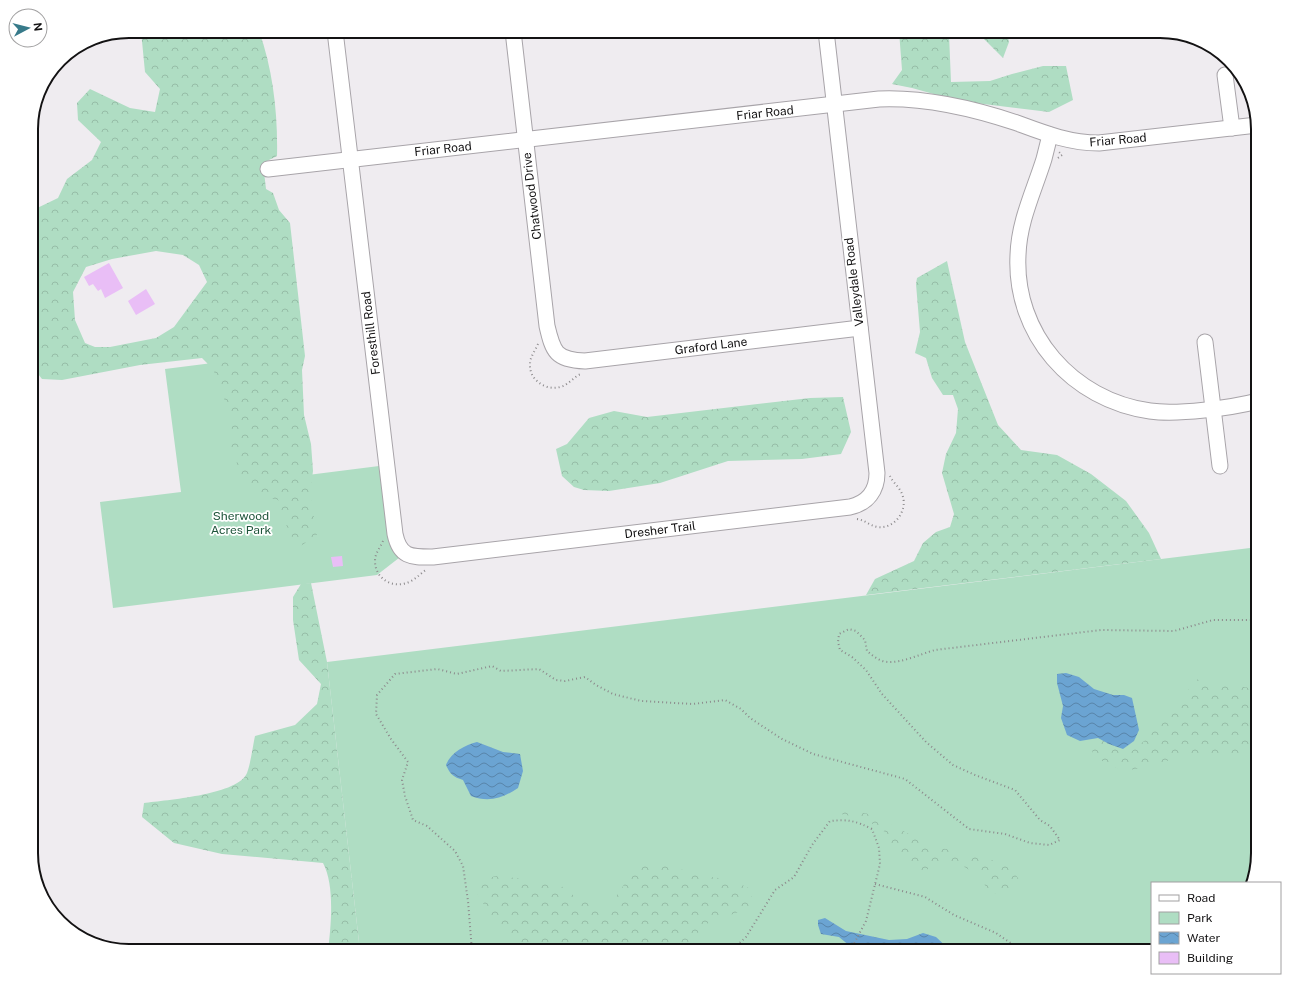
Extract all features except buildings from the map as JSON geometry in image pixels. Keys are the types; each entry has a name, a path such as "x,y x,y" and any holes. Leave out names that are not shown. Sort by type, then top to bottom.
{"street":[{"name":"Foresthill Road","path":"336,38 397,542 404,554 412,557 433,557 483,551"},
{"name":"Chatwood Drive","path":"514,38 547,326 551,344 562,357"},
{"name":"Valleydale Road","path":"827,38 876,479 873,491 866,500 856,506 837,509"},
{"path":"1225,75 1232,128"},
{"name":"Friar Road","path":"268,168 879,100 914,99 976,111 1076,142 1099,143 1251,126"},
{"path":"1050,135 1020,232 1018,256 1019,285 1022,299 1034,330 1042,345 1073,378 1100,396 1115,403 1129,407 1151,411 1185,411 1213,409 1251,402"},
{"name":"Graford Lane","path":"562,357 572,361 585,361 860,328"},
{"path":"1205,342 1220,466"},
{"name":"Dresher Trail","path":"483,551 837,509"}],"path":[{"path":"1058,158 1062,156 1059,152"},
{"path":"538,341 530,366 536,381 543,386 560,388 578,375 586,372"},
{"path":"854,518 878,527 892,524 899,519 904,508 904,498 889,474"},
{"path":"384,537 375,560 376,568 380,576 387,582 396,585 411,582 427,570"},
{"path":"471,944 468,901 463,866 455,850 427,826 413,820 405,796 402,780 408,762 391,739 376,714 377,695 394,674 437,669 457,674 492,666 501,671 539,669 556,680 565,682 585,677 596,686 613,694 641,701 692,704 724,700 741,709 750,718 782,739 813,754 905,779 968,829 1005,834 1030,842 1050,844 1060,840 1050,826 1040,820 1015,790 953,765 926,742 882,694 866,670 852,657 840,650 838,642 839,634 849,629 856,631 865,640 867,651 880,661 896,661 909,659 934,650 1100,630 1174,631 1213,620 1251,620"},
{"path":"738,944 746,937 775,890 794,877 812,845 830,821 843,820 858,822 872,829 879,848 880,864 866,921 854,944"},
{"path":"875,884 925,897 954,915 996,933 1012,944"}],"green space":[{"path":"142,38 261,38 268,61 274,92 277,124 277,156 263,163 266,189 273,193 279,210 290,223 305,356 302,370 304,415 311,444 313,471 310,493 317,536 297,548 283,518 278,500 255,494 240,478 236,459 229,448 232,425 229,412 213,369 202,358 140,365 62,380 42,379 38,374 38,208 58,198 67,179 92,160 101,142 78,120 77,103 90,89 130,108 155,112 160,89 145,72","holes":["156,251 183,255 199,265 207,282 174,327 156,338 110,347 95,347 85,343 75,320 73,292 86,267 112,259"]},
{"path":"900,38 949,38 951,82 990,81 1043,66 1066,66 1073,100 1049,112 959,101 892,84 902,70"},
{"path":"983,38 1008,38 1009,42 1003,58"},
{"path":"947,261 965,342 998,425 1021,450 1057,455 1091,474 1126,501 1149,533 1161,559 866,595 875,579 914,561 923,543 936,532 950,527 954,514 942,473 946,454 956,433 958,409 953,395 943,395 932,378 926,358 915,353 920,332 916,284 917,278"},
{"name":"Sherwood Acres Park","path":"276,355 292,477 387,465 404,554 377,575 113,608 100,502 181,492 165,369"},
{"path":"843,397 851,432 841,454 802,459 728,461 660,483 609,491 584,490 574,487 562,476 556,449 567,444 589,418 614,411 647,417 810,398"},
{"path":"1251,548 1251,853 1248,877 1246,882 1151,882 1151,944 359,944 327,662"},
{"path":"311,583 327,662 359,944 329,944 331,894 327,872 323,863 222,854 174,843 142,817 144,803 215,792 239,782 246,775 255,736 295,725 317,704 321,684 299,660 293,620 293,597 301,584"},
{"path":"1198,679 1251,688 1251,754 1238,755 1207,754 1177,758 1130,770 1117,768 1094,757 1089,740 1098,738 1109,744 1132,751 1149,737 1165,715"},
{"path":"838,809 854,810 872,815 911,835 942,848 1008,864 1020,881 1015,893 1000,894 988,892 981,877 961,865 940,864 921,872 902,862 885,832 865,819 836,813"},
{"path":"665,865 705,876 731,880 751,889 752,898 749,908 701,926 694,944 522,944 491,916 472,885 495,876 556,882 577,898 607,909 637,866"}],"water":[{"path":"1066,673 1079,677 1094,689 1113,695 1124,695 1132,698 1139,730 1134,741 1123,749 1098,738 1080,741 1067,735 1061,718 1063,706 1057,683 1057,674"},
{"path":"477,742 503,752 520,754 523,771 518,788 501,797 490,799 478,798 471,796 463,780 452,775 446,765 454,753"},
{"path":"825,918 846,931 889,940 907,939 923,933 936,937 944,944 848,944 839,937 821,934 818,920"}]}
